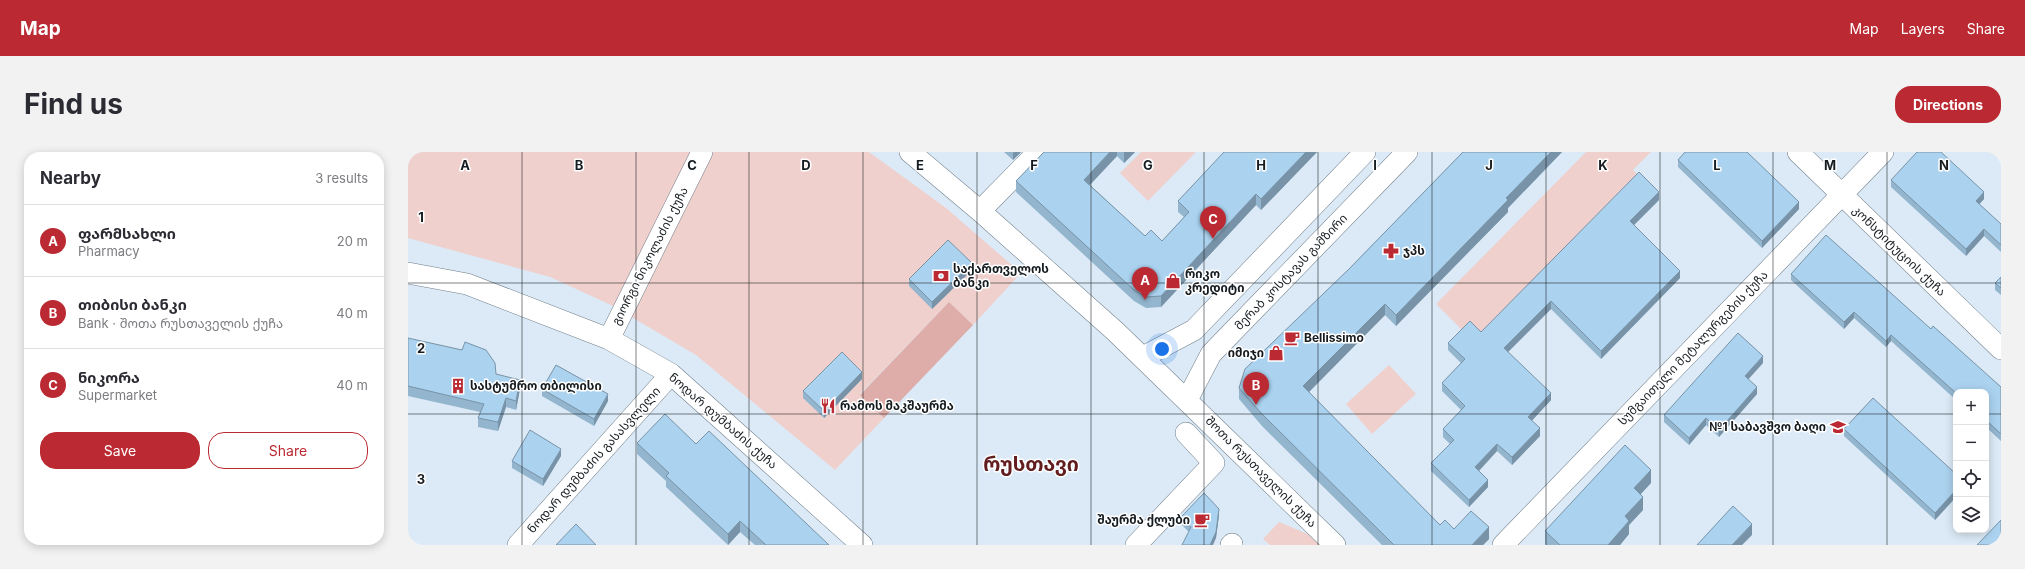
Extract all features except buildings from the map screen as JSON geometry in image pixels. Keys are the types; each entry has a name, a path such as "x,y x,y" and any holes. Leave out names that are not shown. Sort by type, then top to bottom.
{"street":[{"name":"გიორგი ნიკოლაძის ქუჩა","path":"609,339 702,152"},
{"name":"შოთა რუსთაველის ქუჩა","path":"910,152 980,211 1143,357 1335,545"},
{"path":"980,211 1038,152"},
{"path":"1143,357 1194,330 1365,152"},
{"name":"მერაბ კოსტავას გამზირი","path":"1187,400 1211,354 1407,152"},
{"name":"კონსტიტუციის ქუჩა","path":"1798,152 2001,349"},
{"name":"სუმგაითელი მეტალურგების ქუჩა","path":"1503,545 1883,152"},
{"name":"ნოდარ დუმბაძის ქუჩა","path":"408,273 467,284 609,339 671,374 862,545"},
{"name":"ნოდარ დუმბაძის გასასვლელი","path":"518,545 671,374"},
{"path":"1145,542 1214,462 1186,433"}],"shaded area":[{"path":"408,152 869,152 946,208 1021,273 973,325 949,302 860,394 884,418 835,470 696,355 611,305 550,277 408,238"},
{"path":"1141,152 1196,152 1148,201 1120,173"},
{"path":"1586,152 1651,152 1633,170 1645,182 1481,349 1436,304"},
{"path":"949,302 973,325 884,418 860,395"},
{"path":"1389,365 1416,394 1372,434 1346,404"},
{"path":"1279,522 1317,538 1324,545 1270,545 1263,539"}],"place":[{"name":"ნიკორა","path":"1213,239"},
{"name":"ჯპს","path":"1391,251"},
{"name":"საქართველოს ბანკი","path":"941,276"},
{"name":"რიკო კრედიტი","path":"1173,281"},
{"name":"ფარმსახლი","path":"1145,300"},
{"name":"Bellissimo","path":"1292,338"},
{"name":"იმიჯი","path":"1276,353"},
{"name":"სასტუმრო თბილისი","path":"458,386"},
{"name":"თიბისი ბანკი","path":"1256,405"},
{"name":"რამოს მაკშაურმა","path":"828,406"},
{"name":"№1 საბავშვო ბაღი","path":"1838,427"},
{"name":"შაურმა ქლუბი","path":"1202,520"}],"district":[{"name":"რუსთავი","path":"1031,464"}]}
